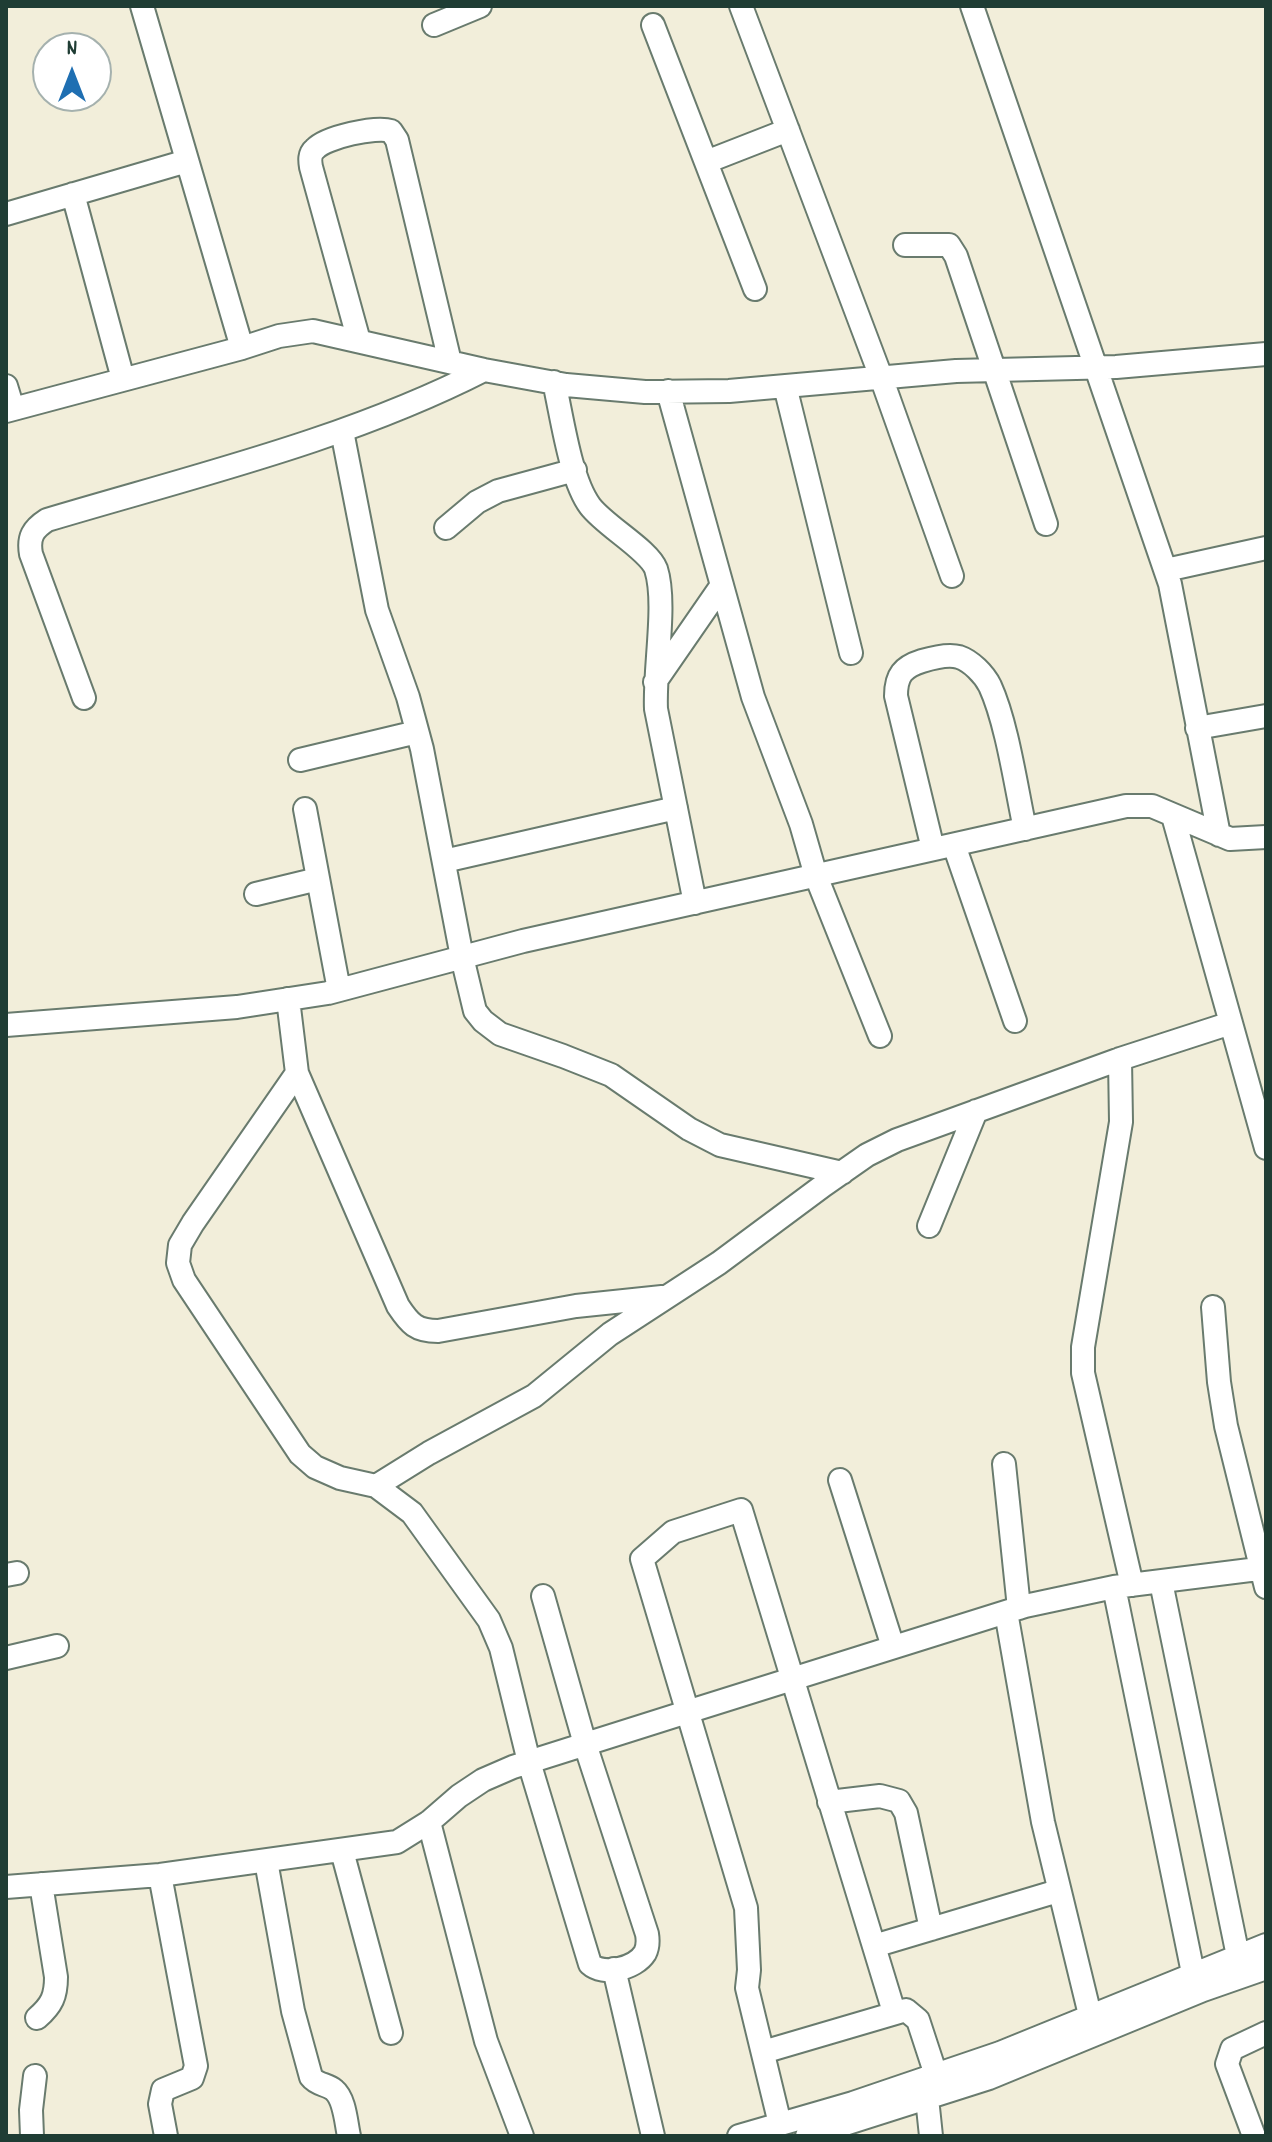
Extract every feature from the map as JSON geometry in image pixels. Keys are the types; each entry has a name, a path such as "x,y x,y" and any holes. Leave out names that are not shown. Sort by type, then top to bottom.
{"street":[{"path":"142,6 242,348"},
{"path":"434,25 480,6"},
{"path":"741,6 881,377 952,576"},
{"path":"972,6 1166,570 1219,835"},
{"path":"653,25 755,289"},
{"path":"359,341 310,156 315,148 327,141 373,128 384,128 391,131 397,140 450,362"},
{"path":"706,162 788,130"},
{"path":"6,214 187,161"},
{"path":"73,194 123,379"},
{"path":"905,245 949,245 956,256 1046,524"},
{"path":"6,386 9,410 300,331 313,331 484,370 554,382 645,392 729,391 881,377 1098,368 1266,354"},
{"path":"84,698 31,554 28,541 35,528 47,520 342,431 484,370"},
{"path":"554,382 579,487 589,505 609,526 654,564 660,584 656,709 695,903"},
{"path":"785,386 851,653"},
{"path":"668,391 753,697 801,824 816,876 880,1036"},
{"path":"342,431 377,610 417,732 475,1011 500,1034 611,1075 689,1129 720,1145 842,1173"},
{"path":"446,528 477,502 498,491 575,470"},
{"path":"1166,570 1266,548"},
{"path":"655,683 722,585"},
{"path":"1015,1021 943,847 896,696 896,681 904,668 925,660 958,657 974,666 989,683 998,709 1025,829"},
{"path":"1197,728 1266,716"},
{"path":"300,760 417,732"},
{"path":"6,1025 237,1007 339,990 462,957 1126,806 1152,806 1230,839 1266,837"},
{"path":"444,861 676,808"},
{"path":"305,809 339,990"},
{"path":"1173,816 1231,1023 1258,1094 1266,1148"},
{"path":"256,894 318,879"},
{"path":"288,999 297,1073 398,1306 411,1325 422,1331 438,1331 576,1306 664,1297"},
{"path":"376,1486 429,1453 534,1396 610,1334 719,1263 842,1173 897,1140 1120,1059 1231,1023"},
{"path":"1120,1059 1121,1122 1083,1347 1083,1373 1193,1973"},
{"path":"297,1073 193,1223 180,1245 178,1263 197,1300 300,1454 315,1467 340,1478 376,1486 412,1513 489,1620 501,1648 529,1762 590,1964 601,1971 614,1969 637,1962 645,1953 647,1934 585,1744 543,1596"},
{"path":"929,1226 976,1111"},
{"path":"6,1887 160,1875 397,1842 429,1822 483,1780 529,1762 1012,1610 1123,1586 1265,1574 1226,1426 1213,1307"},
{"path":"1004,1464 1012,1610 1043,1822 1090,2015"},
{"path":"840,1480 893,1647"},
{"path":"780,2124 747,1988 746,1908 642,1559 673,1532 741,1510 894,2012"},
{"path":"1161,1582 1238,1956"},
{"path":"6,1658 57,1646"},
{"path":"829,1802 880,1796 899,1801 906,1813 931,1929"},
{"path":"429,1822 486,2041 522,2136"},
{"path":"342,1851 391,2033"},
{"path":"266,1861 293,2011 311,2077 339,2095 349,2136"},
{"path":"160,1875 196,2066 192,2078 163,2090 160,2104 166,2136"},
{"path":"37,2018 50,2007 56,1992 41,1884"},
{"path":"874,1946 1058,1891"},
{"path":"739,2136 1000,2053 1266,1945"},
{"path":"807,2136 989,2078 1203,1990 1266,1968"},
{"path":"614,1969 653,2136"},
{"path":"763,2052 906,2010 918,2020 936,2075"},
{"path":"1254,2136 1227,2064 1232,2049 1266,2033"},
{"path":"32,2136 35,2076"},
{"path":"927,2098 931,2136"}]}
